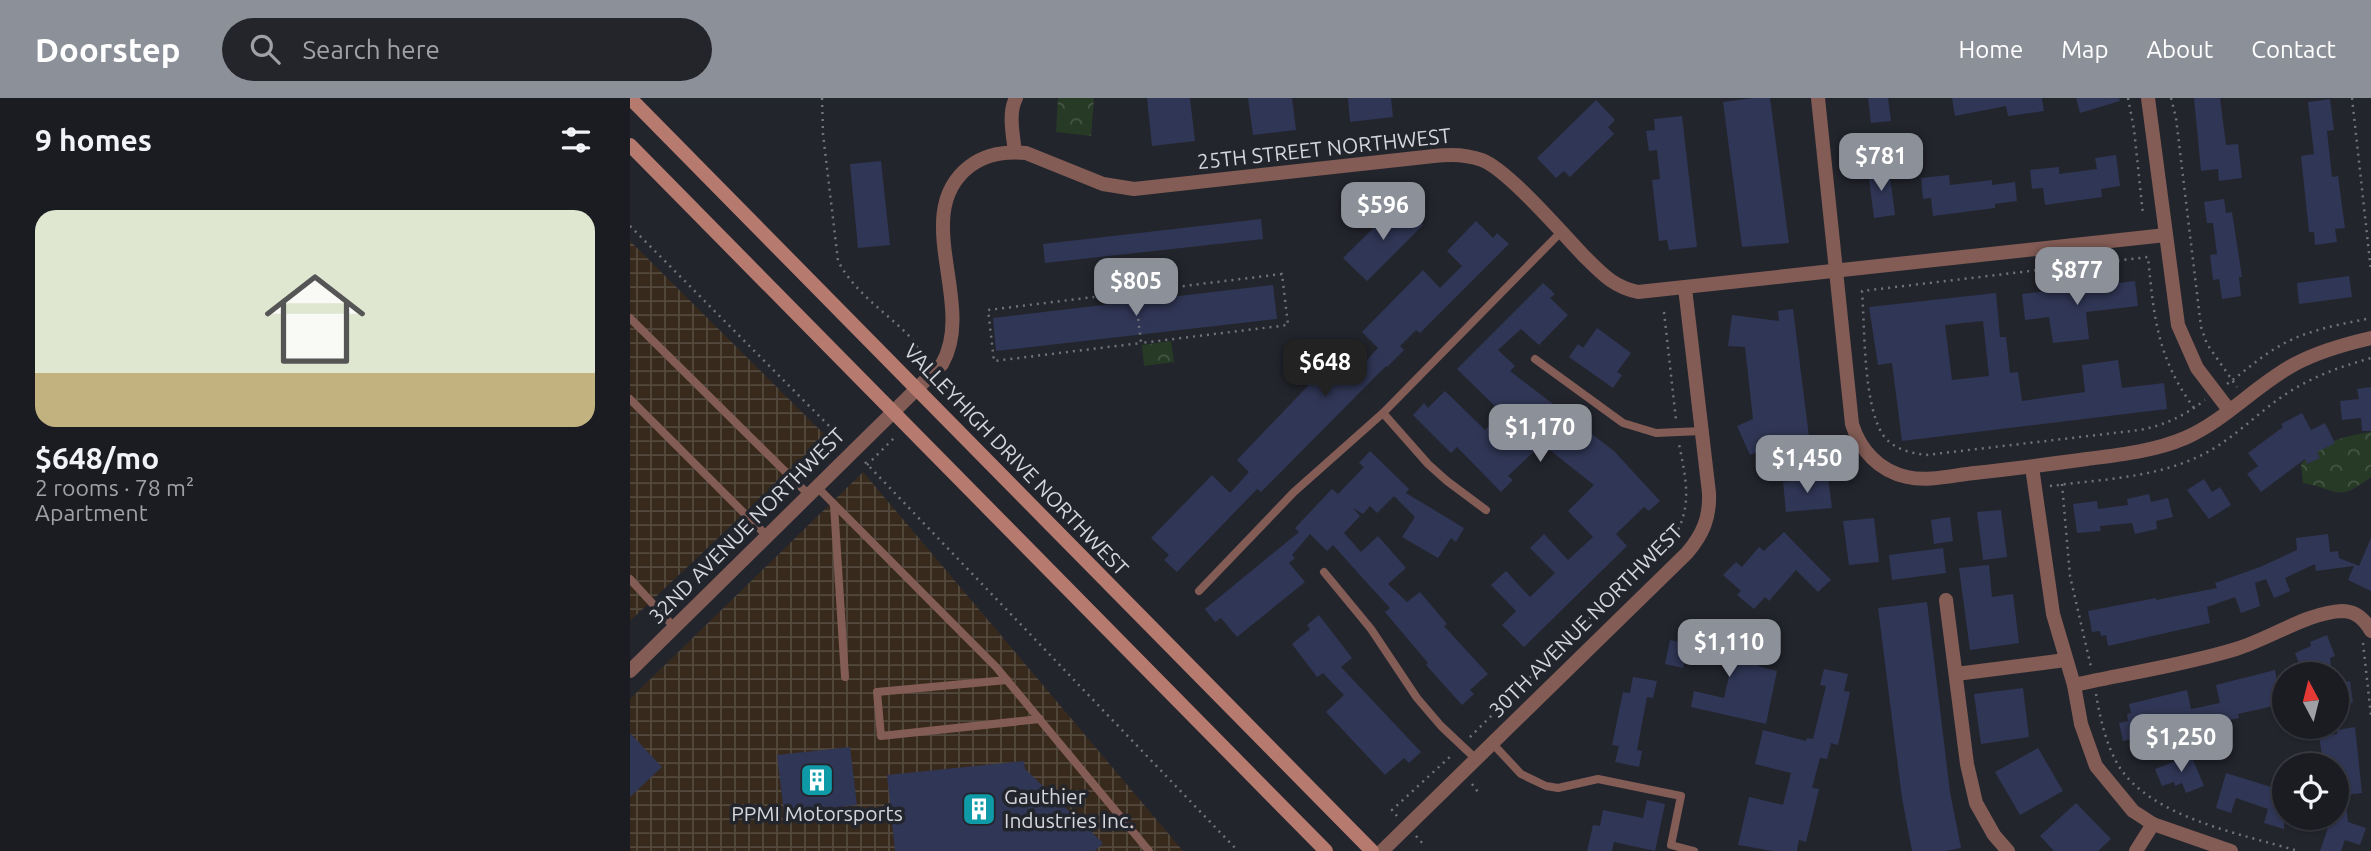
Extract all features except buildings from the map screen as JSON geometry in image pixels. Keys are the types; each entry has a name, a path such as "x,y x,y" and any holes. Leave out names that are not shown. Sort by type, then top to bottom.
{"main road":[{"name":"VALLEYHIGH DRIVE NORTHWEST","path":"633,101 1372,851"},
{"path":"630,145 1326,851"}],"street":[{"path":"1015,152 1012,120 1016,98"},
{"path":"1818,98 1852,424 1859,442 1875,462 1894,473 1917,478 2032,467 2164,445 2199,431 2294,364 2316,354 2371,338"},
{"path":"2148,98 2173,302 2181,335 2197,368 2229,410"},
{"name":"25TH STREET NORTHWEST","path":"894,412 942,364 952,340 953,315 943,222 946,197 958,177 978,160 990,155 1015,152 1039,156 1103,184 1134,190 1458,154 1484,160 1495,167 1613,284 1625,289 1650,292 2166,235"},
{"name":"30TH AVENUE NORTHWEST","path":"1382,851 1697,542 1706,523 1710,505 1685,288"},
{"name":"32ND AVENUE NORTHWEST","path":"630,671 894,412"},
{"path":"2032,467 2049,591 2074,685 2081,724 2096,766 2133,811 2153,824 2231,851"},
{"path":"1946,600 1967,764 1976,803 1994,835 2008,851"},
{"path":"2074,685 2237,649 2317,615 2332,612 2346,611 2360,616 2366,634"},
{"path":"1956,674 2066,660"},
{"path":"2136,851 2153,824"}],"lane":[{"path":"1199,591 1294,492 1383,413 1561,232"},
{"path":"630,318 774,462 834,505 1007,680 1149,851"},
{"path":"1535,359 1623,423 1642,431 1702,431"},
{"path":"630,399 767,536"},
{"path":"1383,413 1437,472 1486,510"},
{"path":"834,505 845,677"},
{"path":"1324,572 1371,629 1417,698 1476,760"},
{"path":"630,579 674,627"},
{"path":"1007,680 877,692 881,736 1040,719"},
{"path":"1493,744 1521,774 1546,786 1558,788 1598,779 1681,796 1671,845 1694,851"}],"path":[{"path":"822,98 824,147 838,261 846,276 862,295 913,340 919,349 920,357"},
{"path":"2128,98 2143,215"},
{"path":"2171,98 2176,118 2201,327 2207,344 2232,380 2277,347 2300,336 2323,328 2371,318"},
{"path":"2353,98 2371,271"},
{"path":"630,226 853,450 1238,851"},
{"path":"2147,257 2160,342 2173,376 2194,408 2174,421 2140,430 1926,455 1909,453 1884,437 1877,423 1868,376 1862,291 2147,257"},
{"path":"1282,274 1288,325 994,361 988,310 1135,291 1282,274"},
{"path":"1135,291 1141,343"},
{"path":"1392,810 1461,746 1678,530 1688,501 1664,312"},
{"path":"2255,417 2313,377 2371,358"},
{"path":"2062,484 2070,576 2090,664 2098,664"},
{"path":"2366,634 2371,716"},
{"path":"2096,696 2108,744 2118,765 2146,795 2190,817 2298,851"}],"shaded area":[{"path":"630,241 826,436 630,621"},
{"path":"863,472 1183,851 630,851 630,699"}],"green space":[{"path":"1058,98 1094,98 1091,136 1056,132"},
{"path":"1171,341 1174,362 1144,366 1142,345"},
{"path":"2371,432 2371,477 2344,492 2303,483 2301,464 2317,450 2341,438"}],"place":[{"name":"PPMI Motorsports","path":"817,780"},
{"name":"Gauthier Industries Inc.","path":"979,809"}]}
